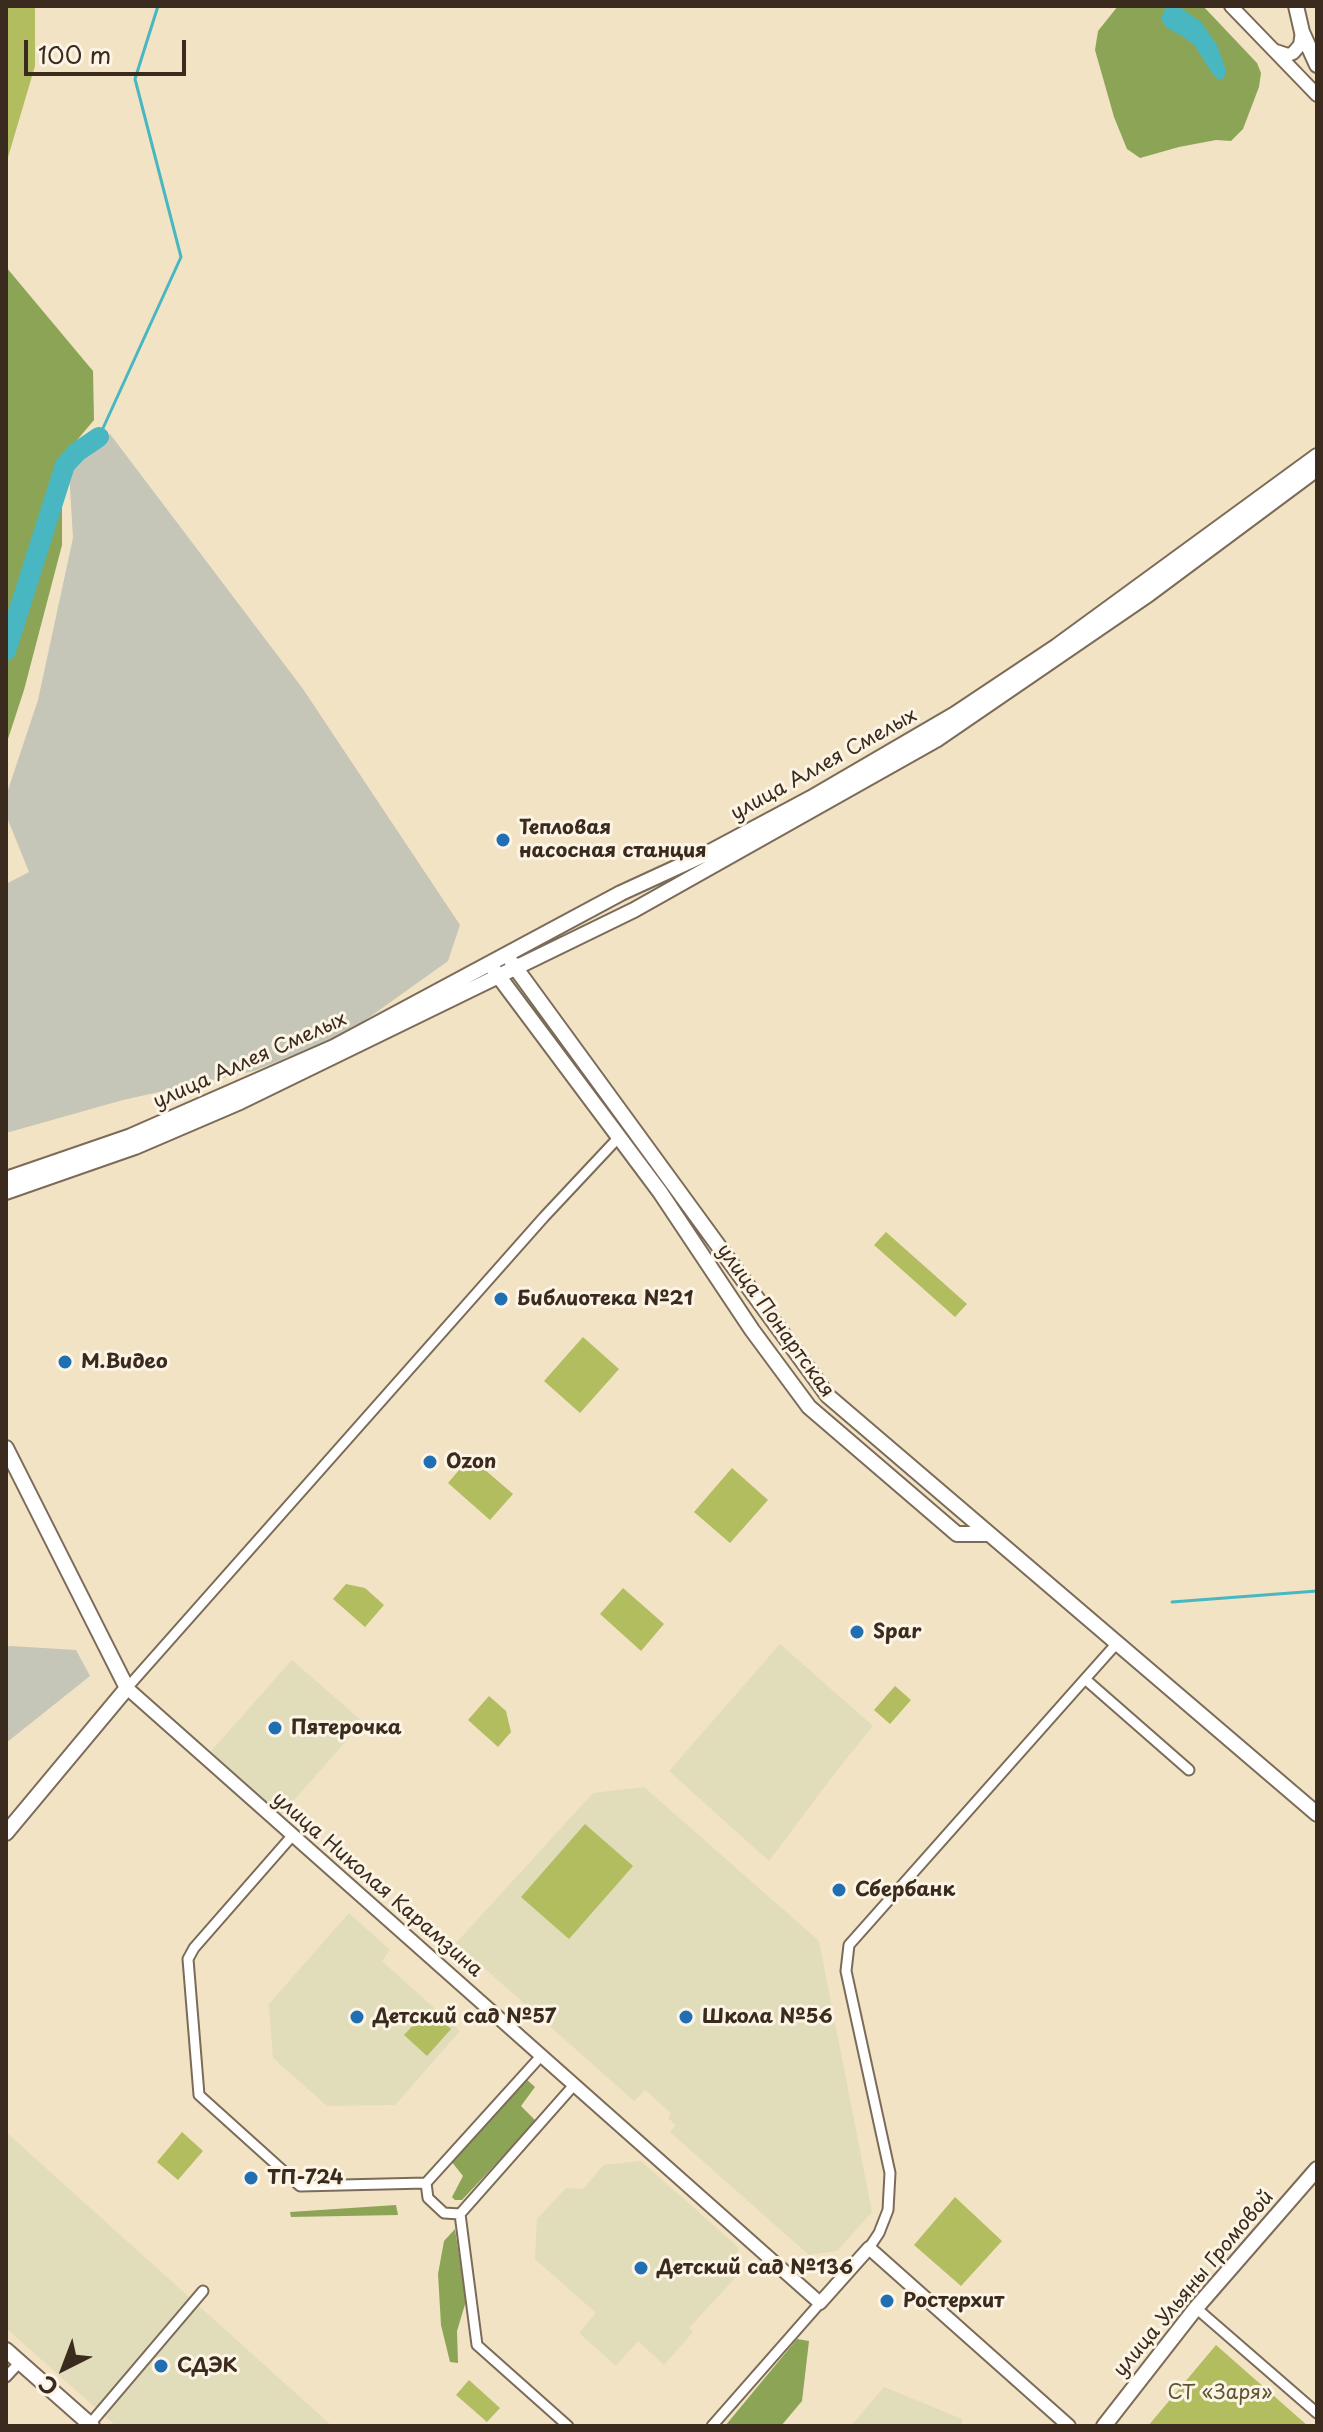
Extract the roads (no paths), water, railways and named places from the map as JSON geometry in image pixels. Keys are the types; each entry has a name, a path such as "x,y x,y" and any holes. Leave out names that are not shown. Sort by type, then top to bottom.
{"main road":[{"path":"1296,6 1302,32 1317,65"},
{"name":"улица Аллея Смелых","path":"6,1179 131,1136 334,1047 621,893 708,853 811,798 955,714 1057,646 1317,456"},
{"path":"6,1192 135,1147 240,1102 634,910 936,740 1137,603 1317,469"},
{"name":"улица Понартская","path":"506,955 828,1396 1317,1814"},
{"name":"улица Понартская","path":"489,964 660,1192 752,1330 809,1407 957,1534"},
{"path":"660,1192 674,1182"},
{"name":"улица Николая Карамзина","path":"6,1448 127,1688"},
{"path":"957,1534 970,1518"},
{"path":"957,1534 988,1534"},
{"path":"6,1833 127,1688"},
{"name":"улица Ульяны Громовой","path":"1104,2426 1196,2308 1317,2169"},
{"path":"6,2350 91,2425"}],"street":[{"path":"1231,6 1317,95"},
{"path":"1273,49 1288,55 1293,53 1300,45 1302,32"},
{"path":"127,1688 619,1137"},
{"path":"712,2426 869,2248 888,2210 890,2173 846,1971 849,1945 1118,1642"},
{"path":"1085,1679 1189,1770"},
{"name":"улица Николая Карамзина","path":"127,1688 820,2303"},
{"path":"292,1836 194,1948 188,1959 199,2095 300,2186 426,2183 541,2056"},
{"path":"568,2426 477,2345 460,2214 574,2085"},
{"path":"426,2183 428,2198 444,2213 460,2214"},
{"path":"869,2248 1069,2426"},
{"path":"91,2425 203,2291"},
{"path":"1196,2308 1317,2413"},
{"path":"6,2377 20,2362"}],"water":[{"path":"1166,6 1178,6 1201,22 1217,45 1226,70 1224,78 1219,80 1212,73 1195,46 1167,28 1161,19"}],"waterway":[{"path":"99,437 181,257 135,79 158,6"},
{"path":"6,651 65,465 77,452 99,437"},
{"path":"1172,1602 1317,1591"}],"place":[{"name":"Тепловая насосная станция","path":"503,840"},
{"name":"Библиотека №21","path":"501,1299"},
{"name":"M.Видео","path":"65,1362"},
{"name":"Ozon","path":"430,1462"},
{"name":"Spar","path":"857,1632"},
{"name":"Пятерочка","path":"275,1728"},
{"name":"Сбербанк","path":"839,1890"},
{"name":"Детский сад №57","path":"357,2017"},
{"name":"Школа №56","path":"686,2017"},
{"name":"ТП-724","path":"251,2178"},
{"name":"Детский сад №136","path":"641,2268"},
{"name":"Ростерхит","path":"887,2301"},
{"name":"СДЭК","path":"161,2366"}],"park label":[{"name":"СТ «Заря»","path":"1220,2393"}]}
